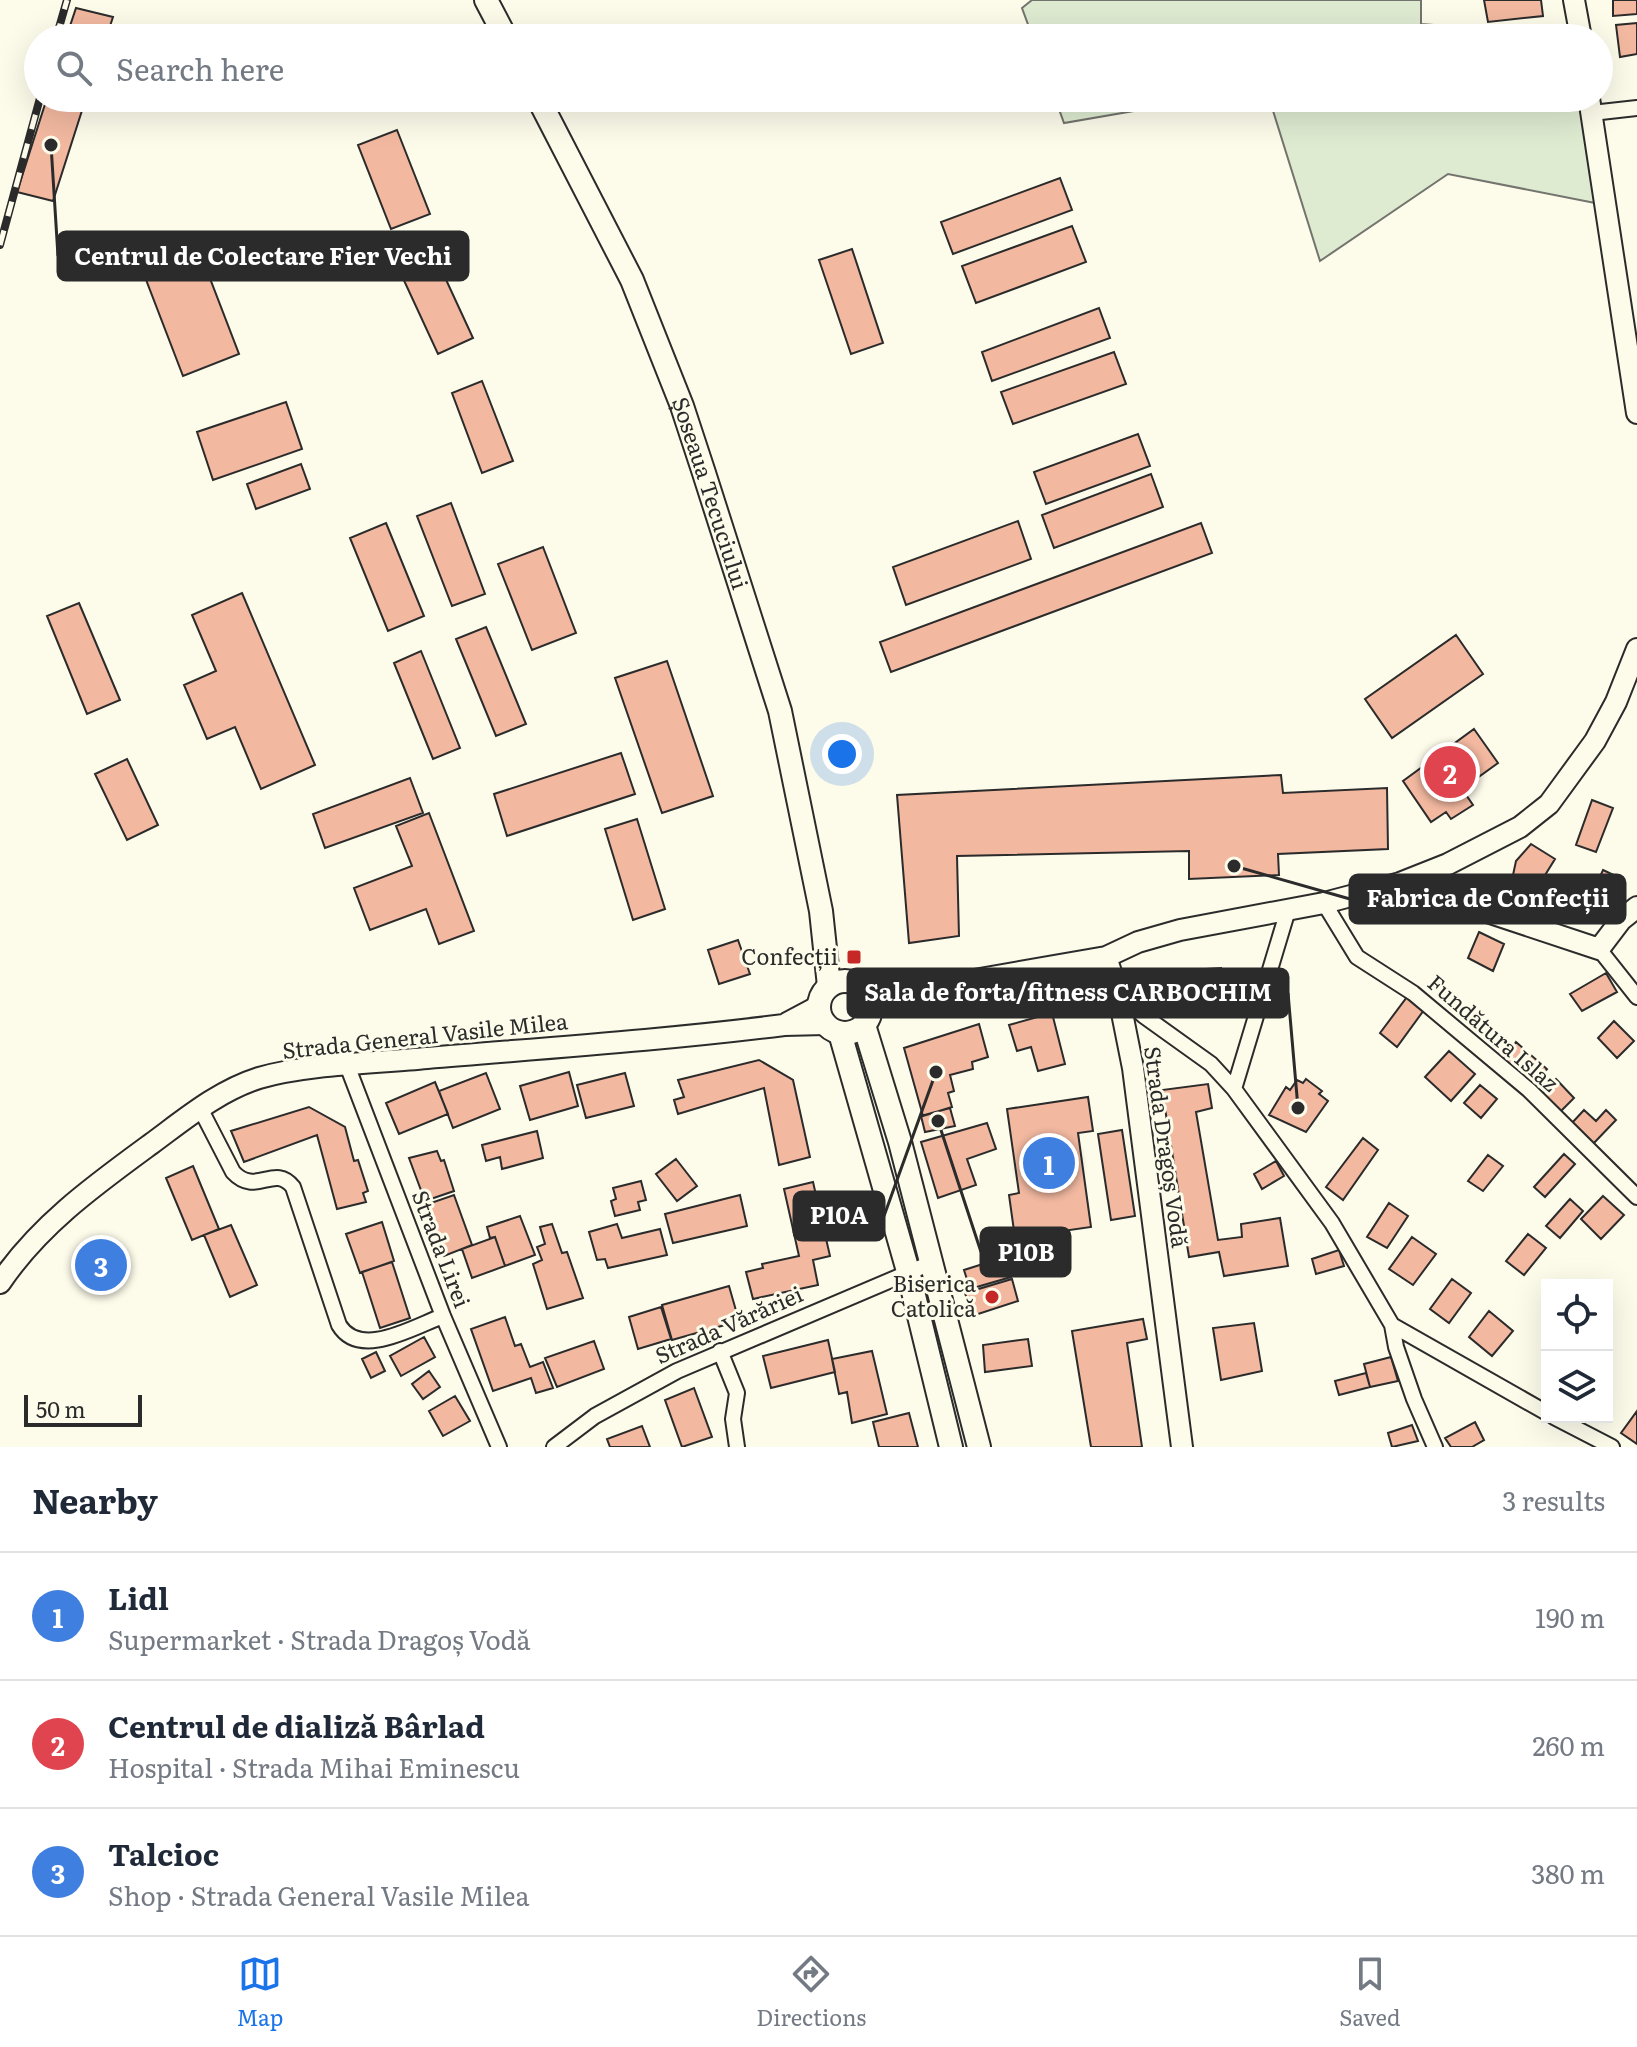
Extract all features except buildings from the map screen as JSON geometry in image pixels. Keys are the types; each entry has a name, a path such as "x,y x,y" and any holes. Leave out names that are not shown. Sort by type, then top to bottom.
{"main road":[{"path":"486,0 499,24"},
{"path":"1574,0 1578,24"},
{"name":"Șoseaua Tecuciului","path":"545,112 632,280 682,406 780,711 821,911 832,1006 908,1271 951,1447"},
{"path":"1591,112 1637,413"},
{"path":"979,1447 867,1009 854,982 832,1006 849,1033 867,1009 911,991 1106,957 1138,942 1180,930 1324,903 1400,883 1483,848 1520,827 1549,804 1595,741 1616,702 1637,649"},
{"path":"1400,883 1599,949 1621,920 1637,907"},
{"name":"Strada Dragoș Vodă","path":"1106,957 1118,993 1133,1068 1182,1447"},
{"name":"Strada General Vasile Milea","path":"0,1283 26,1247 62,1213 200,1108 218,1096 260,1078 347,1065 784,1025 832,1006"}],"street":[{"path":"1613,107 1637,108"},
{"name":"Fundătura Islaz","path":"1324,903 1357,957 1413,993 1529,1090 1637,1197"},
{"path":"1234,1089 1288,910"},
{"path":"1599,949 1637,997"},
{"path":"1118,993 1144,1016 1195,1050 1234,1089 1332,1223 1392,1325 1405,1373 1435,1447"},
{"name":"Strada Lirei","path":"347,1065 443,1316 499,1447"},
{"path":"200,1108 240,1180 258,1182 280,1176 293,1187 344,1334 354,1340 377,1340 443,1316"},
{"name":"Strada Vărăriei","path":"554,1447 575,1429 632,1393 720,1351 931,1263"},
{"path":"1392,1325 1541,1410"},
{"path":"720,1351 737,1393 733,1419 737,1447"},
{"path":"1564,1423 1612,1447"},
{"path":"1581,1433 1590,1447"}],"green space":[{"path":"1032,0 1421,0 1421,24 1028,24 1022,8"},
{"path":"1060,112 1128,112 1064,123"},
{"path":"1273,112 1585,112 1595,203 1448,174 1320,261"}],"railway":[{"path":"60,24 67,0"},
{"path":"0,245 36,112"}],"place":[{"name":"Centrul de Colectare Fier Vechi","path":"51,145"},
{"name":"Centrul de dializă Bârlad","path":"1450,772"},
{"name":"Fabrica de Confecții","path":"1234,866"},
{"name":"Confecții","path":"854,957"},
{"name":"P10A","path":"936,1072"},
{"name":"Sala de forta/fitness CARBOCHIM","path":"1298,1108"},
{"name":"P10B","path":"938,1121"},
{"name":"Lidl","path":"1049,1163"},
{"name":"Talcioc","path":"101,1265"},
{"name":"Biserica Catolică","path":"992,1297"}]}
